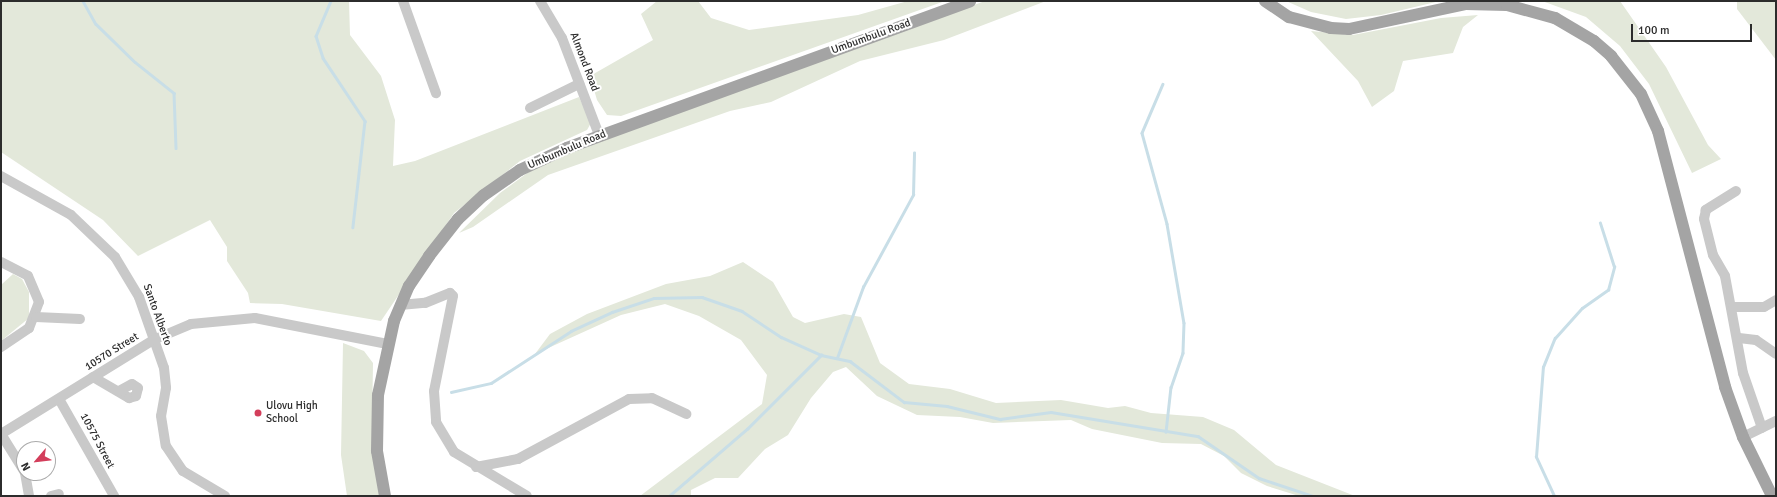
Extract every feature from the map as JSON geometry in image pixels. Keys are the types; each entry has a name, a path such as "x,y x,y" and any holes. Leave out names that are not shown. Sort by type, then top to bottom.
{"main road":[{"name":"Umbumbulu Road","path":"385,496 376,434 387,344 400,304 446,233 484,195 520,170 599,135 970,1"},
{"path":"1266,1 1289,17 1331,28 1349,29 1466,4 1508,5 1555,18 1594,41 1626,72 1658,131 1725,387 1743,437 1772,496"}],"street":[{"path":"403,1 436,93"},
{"name":"Almond Road","path":"544,2 562,38 599,135"},
{"path":"530,108 579,84"},
{"name":"Santo Alberto","path":"1,176 71,215 108,248 132,283 166,377 161,416 166,446 183,472 225,496"},
{"path":"1736,191 1706,210 1704,219 1712,255 1725,276 1733,307 1745,379 1762,428"},
{"path":"1,262 21,270 36,288 39,302 36,316 24,332 1,347"},
{"path":"400,304 425,303 450,293 453,296 437,370 434,410 447,443 476,468 527,496"},
{"path":"1733,307 1764,307 1776,300"},
{"path":"36,316 80,319"},
{"name":"10570 Street","path":"1,434 153,340 191,324 238,317 387,344"},
{"path":"1739,338 1756,340 1776,354"},
{"path":"93,377 119,391"},
{"path":"476,468 518,459 629,399 652,398 686,414"},
{"name":"10575 Street","path":"59,399 114,496"},
{"path":"1743,437 1776,421"},
{"path":"1,434 16,459"},
{"path":"26,481 29,496"}],"shaded area":[{"path":"1,1 349,1 350,35 381,76 395,120 393,166 415,161 579,97 591,123 587,130 520,161 454,213 381,321 282,304 250,303 248,293 227,261 227,247 210,220 138,256 103,220 1,152"},
{"path":"657,1 698,1 711,18 749,30 858,15 908,1 945,1 621,116 607,115 597,100 590,76 653,40 641,14"},
{"path":"985,1 1046,1 944,40 860,61 771,102 730,111 548,175 473,227 459,233 500,193 530,171 564,153"},
{"path":"1286,1 1440,1 1381,15 1346,19 1311,12"},
{"path":"1542,1 1620,1 1666,67 1708,145 1721,159 1692,173 1649,84 1620,46 1586,17"},
{"path":"1737,1 1776,1 1776,60 1737,9"},
{"path":"1478,15 1463,27 1453,53 1403,61 1394,91 1372,107 1358,81 1311,31 1353,35 1441,18"},
{"path":"743,262 773,282 793,317 805,323 844,314 861,317 880,363 909,384 950,389 996,403 1061,400 1108,408 1125,406 1151,413 1203,417 1234,430 1276,465 1355,496 1299,496 1267,486 1241,473 1224,456 1201,444 1162,443 1092,429 1071,420 993,423 960,417 917,415 877,396 846,367 833,372 811,398 788,435 765,449 738,478 715,478 691,490 691,496 640,496 762,404 767,375 741,340 699,316 665,304 621,315 535,354 550,334 587,314 666,284 710,276"},
{"path":"13,274 22,279 29,292 29,318 1,341 1,285"},
{"path":"343,343 364,351 373,363 372,427 382,496 347,496 341,455"}],"waterway":[{"path":"83,1 96,24 135,62 174,93 176,148"},
{"path":"331,1 316,36 323,58 365,121 353,227"},
{"path":"1163,84 1142,133 1167,224 1184,323 1183,353 1171,387 1166,432"},
{"path":"837,358 863,287 913,195 914,153"},
{"path":"1554,496 1536,457 1543,367 1555,338 1582,308 1608,290 1614,267 1600,223"},
{"path":"451,392 491,383 571,331 612,312 654,298 702,297 742,311 781,337 821,355 850,361 904,402 947,406 1000,419 1051,412 1198,436 1259,478 1313,496"},
{"path":"669,496 747,429 821,355"}],"place":[{"name":"Ulovu High School","path":"258,413"}]}
